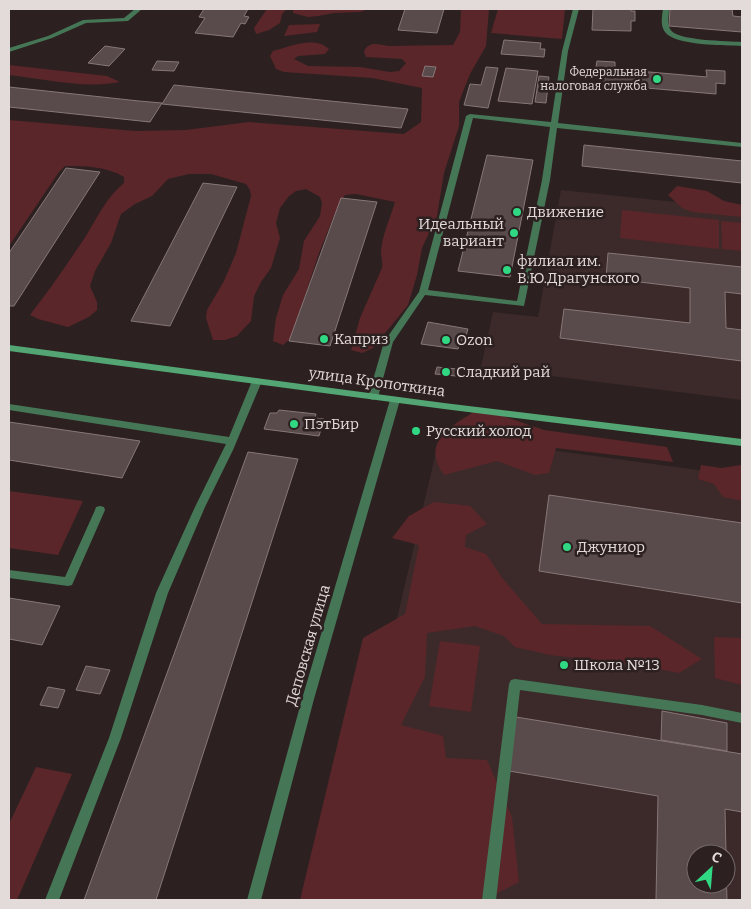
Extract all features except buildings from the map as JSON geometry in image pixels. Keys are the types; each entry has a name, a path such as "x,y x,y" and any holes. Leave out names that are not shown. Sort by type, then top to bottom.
{"main road":[{"name":"улица Кропоткина","path":"9,348 395,400 742,443"}],"street":[{"path":"9,50 50,37 85,21 126,20 139,9"},
{"path":"423,292 521,304 546,180 565,51 576,9"},
{"path":"666,9 666,30 669,34 680,38 742,44"},
{"path":"373,397 389,342 423,292 470,116 742,145"},
{"path":"52,900 115,738 162,593 257,382"},
{"name":"Деповская улица","path":"254,900 308,699 395,400"},
{"path":"9,407 232,441"},
{"path":"9,574 68,582 100,510"},
{"path":"489,900 515,684 702,710 742,718"}],"shaded area":[{"path":"267,9 287,9 282,14 280,23 269,30 256,34 254,28"},
{"path":"293,9 369,9 360,12 308,17 293,13"},
{"path":"461,9 489,9 486,46 470,74 459,102 459,126 444,173 437,216 422,248 417,275 408,305 373,348 362,353 351,350 360,318 382,268 381,252 383,239 395,202 356,194 345,195 335,213 319,253 291,338 283,345 273,341 276,318 283,295 299,269 304,241 320,216 322,203 320,197 306,189 296,191 289,196 280,208 276,223 280,238 271,268 254,296 251,321 237,336 225,340 213,340 206,318 207,310 224,281 236,253 251,196 246,184 211,174 189,174 168,179 152,196 135,204 121,214 111,243 95,271 90,286 97,302 97,310 89,317 68,327 30,315 86,236 107,201 124,183 124,177 103,169 65,166 9,246 9,120 135,131 186,130 249,122 404,134 421,122 422,88 372,78 284,72 276,69 270,56 273,51 309,42 323,45 329,49 325,54 298,56 294,59 308,66 360,67 390,72 399,71 406,63 402,59 366,57 364,52 368,46 374,44 388,46 453,45 460,32"},
{"path":"498,9 565,9 562,39 491,33"},
{"path":"320,24 317,32 284,36 289,25"},
{"path":"9,65 107,76 120,82 79,84 9,75"},
{"path":"677,186 707,191 724,201 742,205 742,217 692,212 682,208 668,195"},
{"path":"561,190 742,209 742,400 481,367 493,312 538,317"},
{"path":"622,210 719,220 719,249 620,238"},
{"path":"721,221 742,223 742,251 722,249"},
{"path":"480,408 544,430 667,447 673,462 556,448 549,473 535,475 497,461 444,475 437,463 435,452 438,443 451,427"},
{"name":"Школа №13","path":"440,435 742,476 742,900 331,900"},
{"path":"701,465 721,468 741,465 742,501 723,497 714,484 698,479"},
{"path":"9,491 83,501 58,555 9,548"},
{"path":"434,502 470,506 487,524 466,535 465,547 486,554 503,579 542,624 650,626 702,659 679,673 631,664 550,655 515,647 504,636 475,626 427,633 425,677 401,725 443,736 446,758 487,760 512,817 519,882 484,900 300,900 363,638 405,614 419,545 392,538 409,516"},
{"path":"714,637 742,638 742,685 715,678"},
{"path":"440,641 480,646 471,712 429,706"},
{"path":"36,767 72,774 17,900 9,900 9,824"}],"place":[{"name":"Федеральная налоговая служба","path":"657,79"},
{"name":"Движение","path":"517,212"},
{"name":"Идеальный вариант","path":"514,233"},
{"name":"филиал им. В.Ю.Драгунского","path":"507,270"},
{"name":"Каприз","path":"324,339"},
{"name":"Ozon","path":"446,340"},
{"name":"Сладкий рай","path":"446,372"},
{"name":"ПэтБир","path":"294,424"},
{"name":"Русский холод","path":"416,431"},
{"name":"Джуниор","path":"567,547"},
{"name":"Школа №13","path":"564,665"}]}
